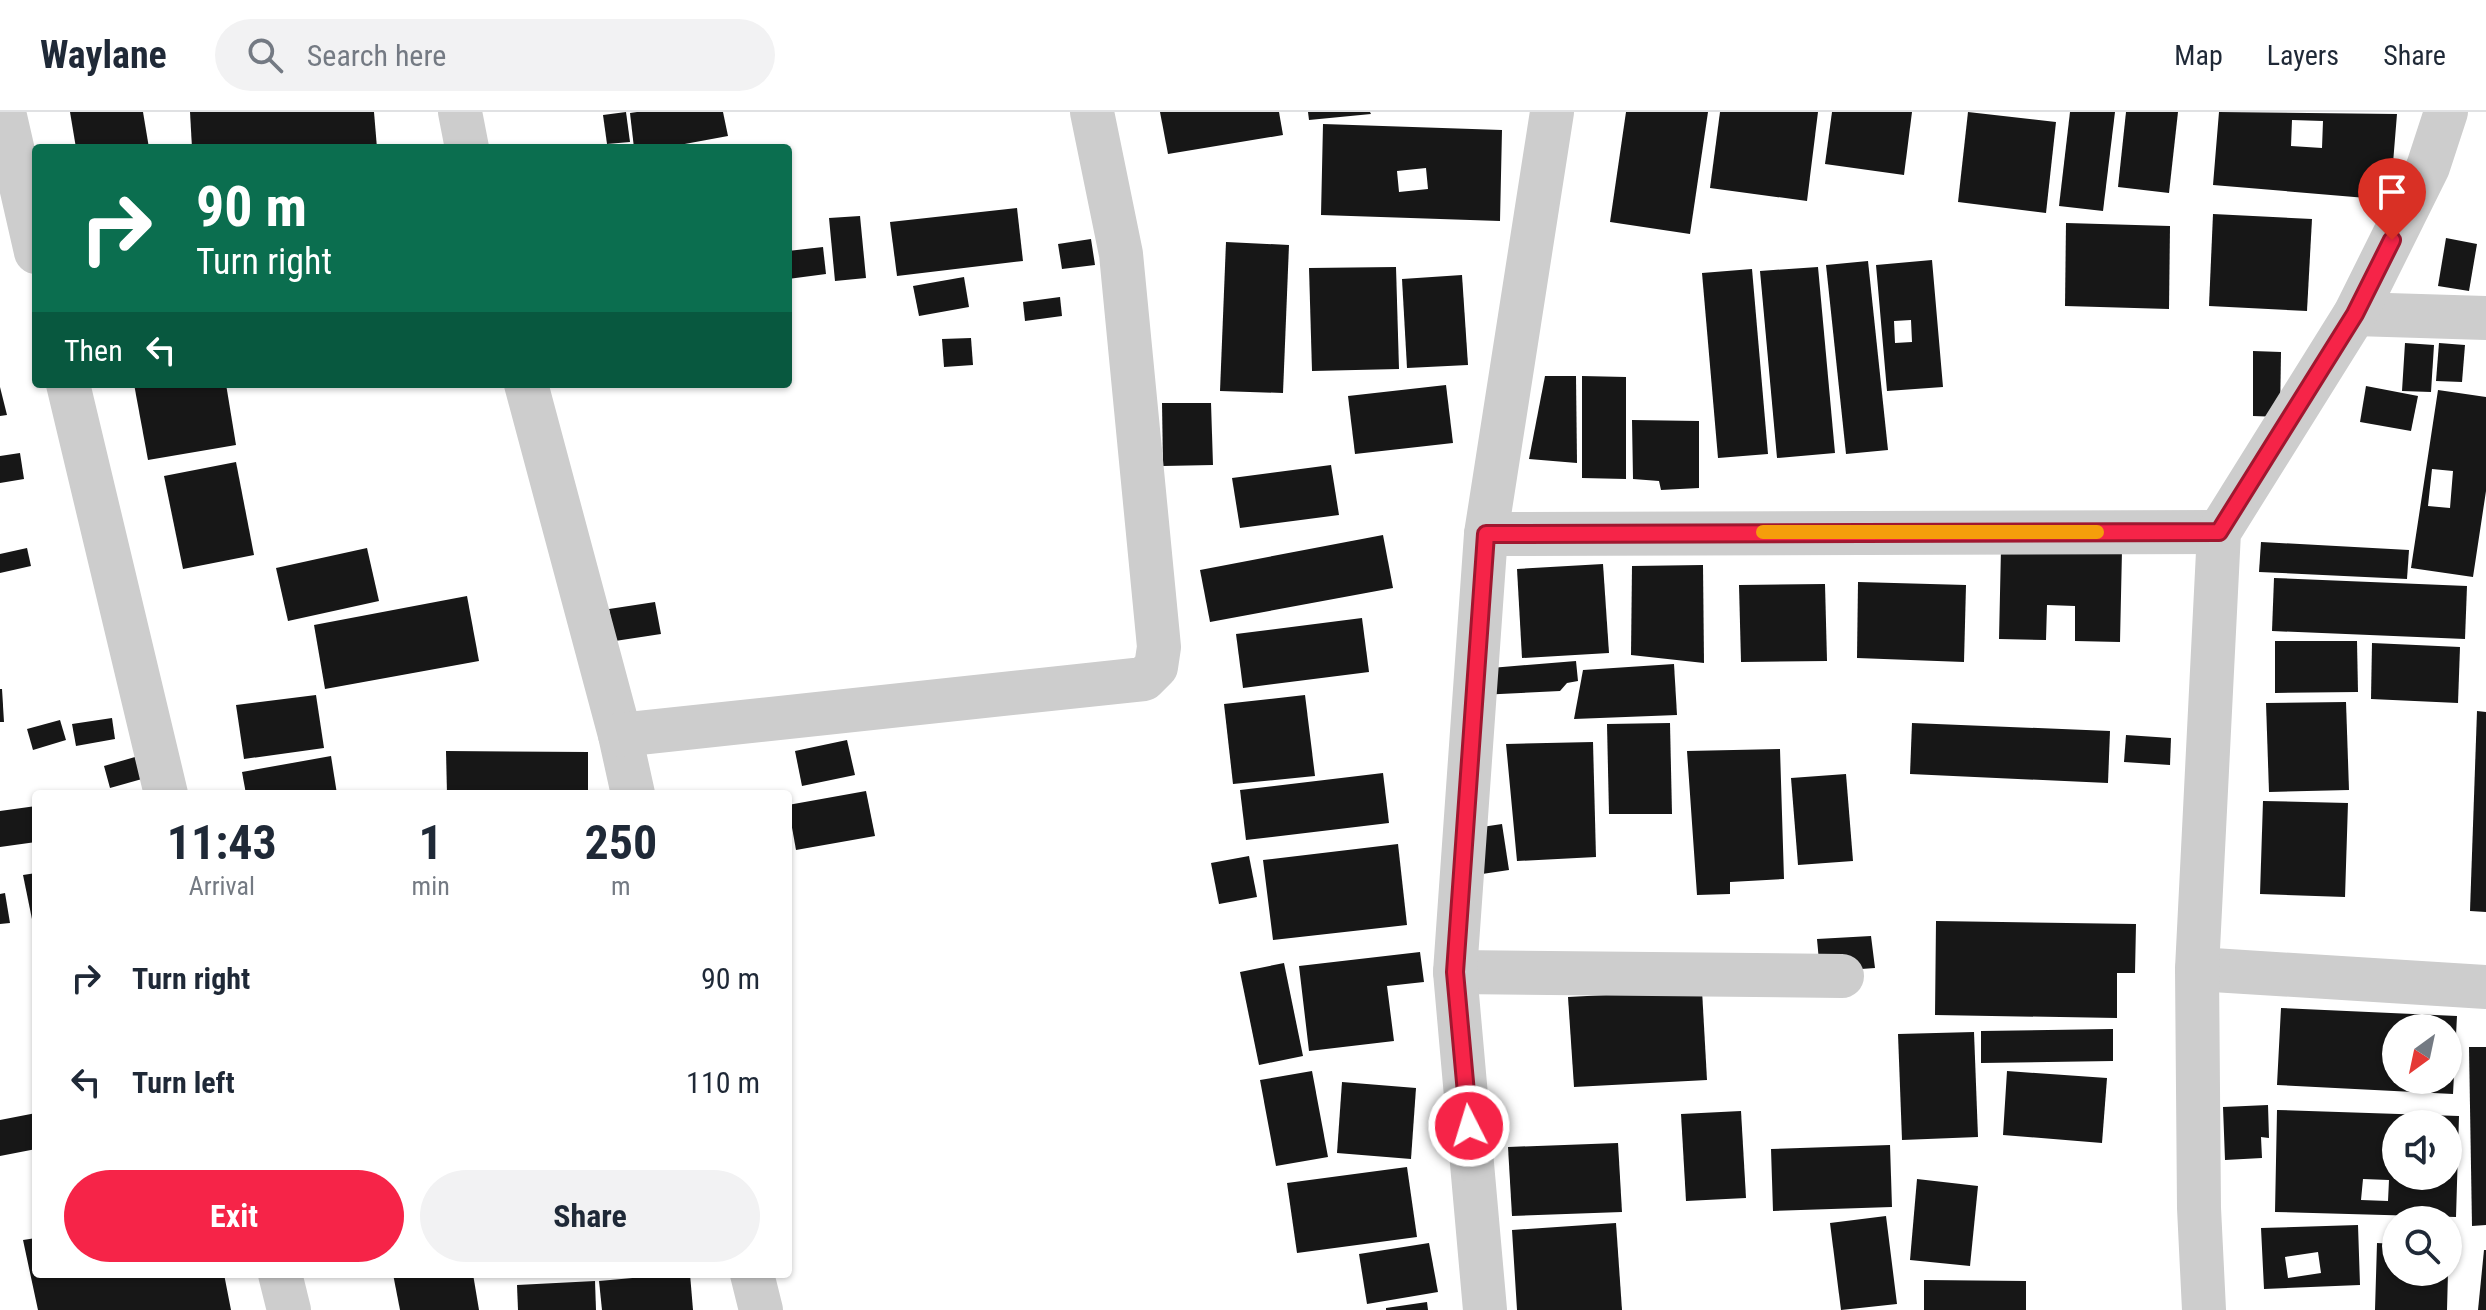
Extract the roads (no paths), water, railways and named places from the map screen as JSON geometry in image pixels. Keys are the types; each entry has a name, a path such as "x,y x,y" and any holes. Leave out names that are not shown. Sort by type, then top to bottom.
{"street":[{"path":"4,112 32,234"},
{"path":"460,112 466,144"},
{"path":"620,735 1144,679 1156,667 1159,647 1121,254 1092,112"},
{"path":"1485,1310 1455,972 1486,534 1552,112"},
{"path":"2204,1310 2199,1208 2197,969 2219,532 2355,314 2428,167 2446,112"},
{"path":"2355,314 2486,318"},
{"path":"69,388 165,790"},
{"path":"527,388 632,790"},
{"path":"1486,534 2219,532"},
{"path":"2197,969 2486,987"},
{"path":"1455,972 1842,976"},
{"path":"281,1278 289,1310"},
{"path":"753,1278 761,1310"}]}
